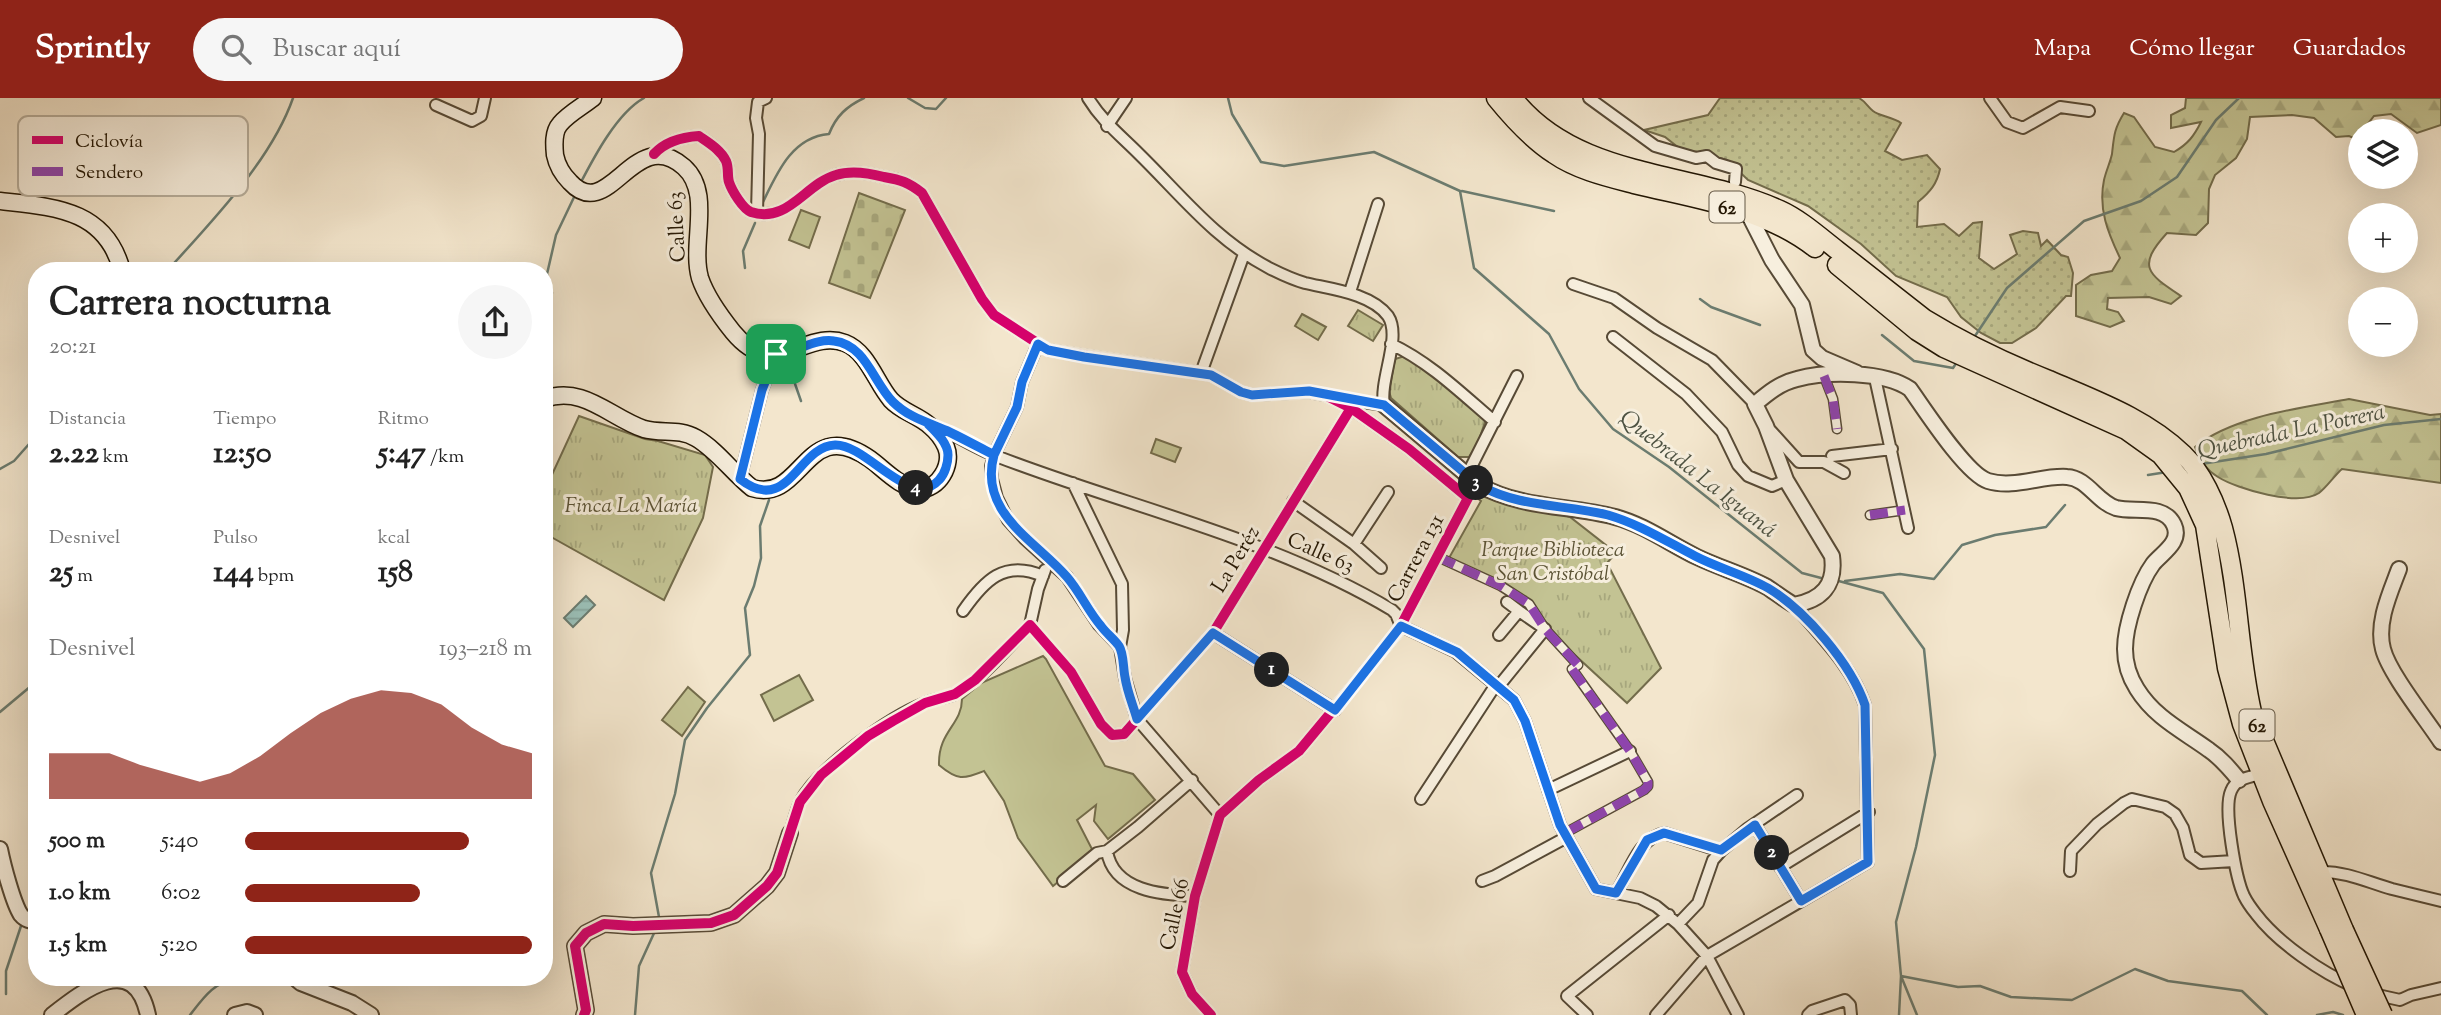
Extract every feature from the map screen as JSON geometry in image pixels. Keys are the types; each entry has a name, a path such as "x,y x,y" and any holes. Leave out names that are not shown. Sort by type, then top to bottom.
{"highway":[{"name":"62","path":"1496,98 1516,123 1555,155 1608,177 1748,214 1800,237 1917,331 1949,342 1992,363 2108,404 2167,450 2185,456 2200,477 2208,510 2212,564 2227,668 2242,724 2262,774 2337,930 2383,1015"},
{"name":"62","path":"1513,98 1554,137 1603,160 1705,184 1782,211 1810,229 1925,319 1949,342"},
{"name":"62","path":"2208,510 2227,547 2245,684 2252,712 2322,872 2337,930 2367,1015"}],"main road":[{"path":"593,98 559,125 554,140 556,158 571,184 581,191 592,193 602,190 643,159 654,154"},
{"name":"Calle 63","path":"654,154 668,156 694,177 699,207 696,258 701,280 714,304 745,344 760,353 776,354"},
{"path":"0,201 71,212 89,221 103,233 113,247 119,262"},
{"path":"553,397 570,394 589,400 644,429 686,432 712,450 740,479 760,491 776,488 790,479 824,447 834,445 858,451 908,486 919,489 929,487 943,475 948,456 947,448 928,424 906,413 892,401 859,354 847,344 832,340 776,354"}],"street":[{"path":"436,105 472,121 481,116 485,98"},
{"path":"757,212 759,134 756,118 758,102 766,98"},
{"path":"1088,98 1107,125 1218,235 1244,254 1302,282 1350,292 1387,314 1393,331 1384,387 1384,405"},
{"path":"1107,125 1126,98"},
{"path":"1589,98 1655,146 1696,158 1707,156 1716,163 1736,169 1735,182"},
{"path":"1990,98 2007,122 2023,128 2060,107 2089,110"},
{"path":"654,154 659,148 676,140 699,136 720,152 727,163 730,183 749,211 773,214 789,207 835,175 858,173 909,182 922,193 982,299 994,315 1048,350 1211,375 1241,392 1252,395 1309,391 1384,405 1467,475 1492,492 1529,504 1619,518 1767,587 1794,605 1844,664 1860,690 1865,705 1868,862 1707,956 1656,1015"},
{"path":"1350,292 1378,204"},
{"path":"1748,214 1772,260 1802,304 1813,350 1822,358 1858,374 1902,384 1910,389 1972,472 1988,481 2008,483 2068,477 2078,480 2102,501 2116,508 2151,510 2165,515 2175,526 2176,538 2153,564 2138,593 2128,624 2125,649 2128,669 2137,689 2155,712 2208,749 2239,780"},
{"path":"1201,373 1244,254"},
{"path":"1573,284 1614,298 1657,328 1712,360 1755,404 1786,480 1832,556 1834,570 1830,583 1820,596 1810,603 1794,605"},
{"path":"1613,337 1686,394 1722,432 1738,466 1748,477 1772,486 1786,480"},
{"path":"1038,344 1022,382 1017,407 991,466 997,498 1008,520 1067,577 1100,625 1120,647"},
{"path":"1391,344 1420,360 1495,422"},
{"path":"740,479 762,390 776,354"},
{"path":"1755,404 1773,388 1797,379 1858,374"},
{"path":"1467,475 1517,376"},
{"path":"1824,376 1833,398 1837,429"},
{"path":"1875,378 1908,528"},
{"path":"1325,395 1351,408 1409,449 1421,435"},
{"name":"La Peréz","path":"1137,719 1213,633 1351,408"},
{"name":"Calle 63","path":"928,424 994,455 1263,549 1336,579 1396,614 1401,626 1457,652 1514,700 1525,721 1566,835 1596,889 1616,893"},
{"path":"1766,426 1799,462 1825,462 1844,473"},
{"name":"Carrera 131","path":"1220,814 1259,780 1299,751 1335,710 1401,626 1438,557 1468,498 1409,449"},
{"path":"1832,456 1892,449"},
{"path":"1073,483 1122,584 1120,647 1125,678 1137,719 1220,814"},
{"path":"1354,544 1388,492"},
{"path":"1293,501 1354,544 1381,568"},
{"path":"1870,515 1905,510"},
{"path":"1438,557 1501,586 1529,604 1545,629 1578,665 1572,669 1630,751 1648,782 1648,786 1566,835 1482,881"},
{"path":"584,1015 586,1010 575,946 586,933 604,924 633,926 711,923 734,915 767,886 777,873 800,802 821,775 868,736 893,720 925,703 955,694 975,680 1030,625 1043,576 1050,561"},
{"path":"963,611 985,582 1001,574 1017,569 1029,570 1043,576"},
{"path":"2399,569 2386,605 2382,648 2395,674 2441,742"},
{"path":"1507,602 1545,629"},
{"path":"1499,635 1519,611"},
{"path":"1030,625 1062,660 1101,724 1112,735 1124,734 1137,719"},
{"path":"1421,799 1493,689 1498,687 1545,629"},
{"path":"1213,633 1335,710"},
{"path":"1548,790 1630,751"},
{"path":"2262,774 2239,780 2231,791 2228,804 2234,861 2244,896 2258,916 2284,941 2313,963 2344,982 2371,994 2400,1000 2441,988"},
{"path":"1063,881 1097,853 1107,851 1192,780"},
{"path":"1678,924 1698,904 1713,860 1721,850 1797,795"},
{"path":"2070,871 2071,851 2097,824 2132,799 2165,807 2175,814 2183,828 2190,855 2201,863 2234,861"},
{"path":"1780,867 1869,812"},
{"name":"Calle 66","path":"1211,1015 1192,994 1182,972 1195,897 1220,814"},
{"path":"1755,825 1801,901"},
{"path":"1721,850 1664,833 1657,834 1647,840 1616,893 1640,898 1669,915 1707,956 1738,1015"},
{"path":"0,849 20,914 28,920"},
{"path":"1107,851 1108,860 1117,873 1131,885 1168,895 1195,897"},
{"path":"2322,872 2352,874 2441,901"},
{"path":"1587,1015 1567,996 1669,915"},
{"path":"52,1015 95,986"},
{"path":"135,986 146,1002 148,1015"},
{"path":"309,986 352,1003 371,1015"},
{"path":"1808,1015 1812,1011 1845,1000 1850,1005 1851,1015"},
{"path":"235,1015 247,1012 255,1015"}],"green space":[{"path":"1720,98 1859,98 1876,113 1901,123 1885,151 1902,160 1927,155 1940,169 1932,187 1918,202 1917,227 1944,224 1959,236 1973,223 1982,222 1979,258 1994,269 2017,254 2010,235 2023,231 2038,233 2041,246 2047,240 2061,255 2068,257 2073,273 2071,296 2066,296 2036,328 2012,343 2000,343 1981,333 1961,317 1947,297 1896,276 1861,244 1808,206 1748,180 1727,160 1679,148 1665,137 1644,130 1708,115"},
{"path":"2186,98 2441,98 2441,125 2418,133 2418,119 2398,119 2391,114 2374,116 2372,119 2348,119 2348,136 2336,137 2314,118 2292,115 2250,117 2247,139 2236,158 2215,175 2209,189 2208,223 2196,235 2167,233 2151,254 2150,269 2154,275 2181,296 2171,304 2149,297 2108,298 2107,309 2118,312 2124,321 2110,327 2076,316 2076,285 2091,275 2112,271 2120,258 2108,230 2102,191 2115,133 2124,113 2134,117 2155,147 2174,152 2190,139 2201,122 2171,128 2171,115 2185,108"},
{"path":"859,193 905,210 870,298 829,283"},
{"path":"801,210 820,217 809,248 789,240"},
{"path":"1358,310 1383,325 1373,341 1348,326"},
{"path":"1302,314 1326,327 1318,340 1295,326"},
{"path":"1408,355 1487,416 1478,443 1469,457 1458,457 1391,398 1389,391 1395,359"},
{"path":"2349,399 2430,415 2441,414 2441,483 2342,469 2325,488 2309,497 2268,495 2239,487 2218,477 2204,464 2195,447 2211,436 2248,421"},
{"name":"Finca La María","path":"579,416 645,439 705,455 713,467 703,518 664,600 553,538 553,472"},
{"path":"1156,439 1181,448 1175,462 1151,453"},
{"name":"Parque Biblioteca San Cristóbal","path":"1479,480 1531,504 1570,517 1616,553 1607,563 1661,668 1627,703 1550,632 1531,603 1449,558 1481,501 1471,493"},
{"path":"1043,656 1105,766 1133,774 1155,800 1108,839 1094,821 1096,805 1077,820 1094,853 1053,886 1018,838 1004,801 984,771 961,777 951,774 939,765 942,744 958,716 962,699 981,683"},
{"path":"799,675 813,700 774,721 761,695"},
{"path":"688,687 705,702 682,736 662,720"}],"water":[{"path":"586,596 595,605 573,627 564,618"}],"waterway":[{"path":"248,177 270,145 293,98"},
{"path":"580,184 616,125 644,98"},
{"path":"763,202 787,158 805,142 829,134 843,112 864,98"},
{"path":"908,98 925,108 936,109 946,98"},
{"name":"Quebrada La Iguaná","path":"1228,98 1232,114 1261,162 1284,166 1374,152 1460,191 1474,268 1549,334 1579,389 1613,429 1669,467 1802,573 1825,579"},
{"path":"1973,339 2007,288 2084,221 2141,201 2177,177 2216,120 2239,98"},
{"path":"1462,191 1554,211"},
{"path":"550,262 556,235 576,193"},
{"path":"175,262 233,196"},
{"path":"745,268 743,251 755,223"},
{"path":"1700,299 1711,307 1760,325"},
{"path":"1882,335 1914,361 1953,368 1957,362"},
{"path":"787,361 801,401"},
{"name":"Quebrada La Potrera","path":"2201,464 2266,454 2384,425 2441,419"},
{"path":"0,469 14,461 28,445"},
{"name":"Quebrada La Potrera","path":"2148,475 2167,472"},
{"path":"658,921 651,873 675,794 685,740 750,655 745,608 761,558 760,526 769,500"},
{"path":"1845,581 1900,574 1934,579 1962,545 1995,535 2046,527 2065,505"},
{"name":"Quebrada La Iguaná","path":"1835,580 1883,593 1924,649 1935,755 1916,847 1896,922 1901,976 1917,1015"},
{"path":"0,712 28,689"},
{"path":"6,994 6,971 22,923"},
{"path":"635,1015 639,966 655,931"},
{"path":"1899,1015 1901,976 1958,987 1980,986 2011,997 2072,1000 2135,969 2168,981 2242,991 2267,1015"},
{"path":"190,1015 205,996 218,986"},
{"path":"2317,1015 2333,1012 2343,1015"}],"marked path":[{"path":"1824,376 1833,399 1837,429"},
{"path":"1870,515 1905,510"},
{"path":"1438,557 1501,586 1529,604 1545,629 1578,665 1572,669 1630,751 1648,782 1644,790 1565,833"}],"cycle path":[{"path":"654,154 675,141 699,136 724,157 729,182 741,204 751,212 764,214 776,213 786,208 815,186 842,173 866,173 904,182 922,193 982,299 994,315 1048,350 1211,375 1241,392 1252,395 1309,392 1325,395 1351,408 1409,449 1468,498 1397,633 1299,751 1259,780 1220,815 1195,896 1182,972 1192,994 1211,1015"},
{"path":"584,1015 586,1010 575,946 586,933 604,924 633,926 711,923 734,915 767,886 777,873 800,802 821,775 868,736 925,703 955,694 975,680 1030,625 1071,672 1101,724 1112,735 1124,734 1213,633 1351,408"}],"route":[{"path":"776,354 762,390 740,479 760,491 776,488 790,479 824,447 834,445 858,451 908,486 919,489 929,487 943,475 948,456 947,448 928,424 994,455 1017,407 1022,382 1038,344 1048,350 1084,357 1211,375 1241,392 1252,395 1309,391 1384,405 1479,485 1492,492 1529,504 1619,518 1767,587 1794,605 1844,664 1860,690 1865,705 1868,862 1801,901 1755,825 1747,828 1721,850 1664,833 1647,840 1616,893 1596,889 1560,825 1525,721 1514,700 1457,652 1401,626 1335,710 1213,633 1137,719 1125,678 1120,647 1100,625 1067,577 1008,520 997,498 992,479 994,455 949,432 906,413 892,401 859,354 847,344 832,340 776,354"}]}
